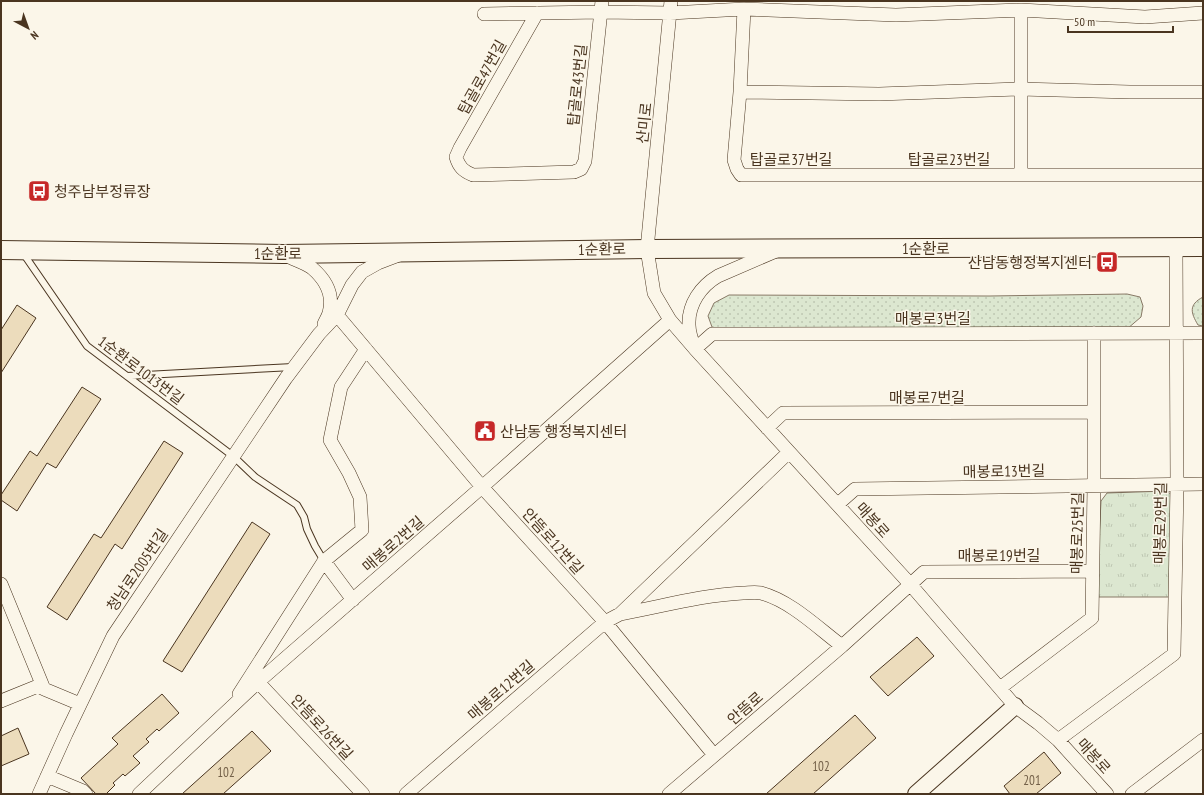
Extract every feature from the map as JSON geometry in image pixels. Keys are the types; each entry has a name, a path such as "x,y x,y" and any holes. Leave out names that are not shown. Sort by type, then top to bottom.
{"main road":[{"name":"1순환로","path":"1,250 283,254 781,248 1203,248"}],"street":[{"path":"484,14 537,13 602,6 744,9 896,15 1021,10 1144,17 1203,13"},
{"name":"탑골로43번길","path":"456,157 459,165 464,171 473,175 574,172 581,169 585,161 602,6"},
{"name":"산미로","path":"647,249 671,7"},
{"name":"탑골로37번길","path":"744,9 740,92 734,160 741,175 878,174"},
{"path":"1021,10 1021,175"},
{"name":"탑골로47번길","path":"456,157 537,13"},
{"path":"740,92 879,94 1020,89 1203,92"},
{"name":"탑골로23번길","path":"878,174 1203,175"},
{"path":"695,349 689,325 690,312 695,300 703,288 710,280 781,248"},
{"name":"매봉로29번길","path":"1058,740 1174,654 1177,484 1176,248"},
{"name":"매봉로","path":"647,249 654,293 670,320 910,584 1015,706 1058,740 1107,794"},
{"path":"319,334 337,315 352,285 362,272 378,263 408,252"},
{"path":"283,254 311,268 326,283 329,289 331,305 329,314 319,334"},
{"name":"안뜸로12번길","path":"337,315 482,487 605,622 714,755"},
{"name":"매봉로2번길","path":"139,794 258,682 482,487 670,320"},
{"name":"매봉로25번길","path":"1000,688 1092,618 1094,333"},
{"name":"매봉로3번길","path":"695,349 712,334 1203,333"},
{"name":"청남로2005번길","path":"39,794 112,636 286,378 319,334"},
{"path":"229,709 324,561 362,530 360,497 349,473 330,440 341,386 366,349"},
{"name":"매봉로7번길","path":"767,428 783,413 1093,412"},
{"name":"매봉로12번길","path":"406,794 605,622 620,614 790,452"},
{"name":"매봉로13번길","path":"838,504 855,489 1203,484"},
{"path":"324,561 353,600"},
{"name":"매봉로19번길","path":"910,584 924,572 1092,571"},
{"path":"1,584 44,689"},
{"name":"안뜸로","path":"669,794 842,646 910,584"},
{"name":"매봉로12번길","path":"620,614 695,599 730,594 760,592 783,602 842,646"},
{"name":"안뜸로26번길","path":"258,682 363,794"},
{"path":"1,701 38,686 80,704"},
{"path":"916,794 1015,706"},
{"path":"1132,794 1203,740"},
{"path":"47,776 83,791 86,794"}],"lane":[{"name":"1순환로1013번길","path":"21,250 87,346 233,456 255,477 297,505 304,517 307,529 315,546 324,561"},
{"path":"127,376 294,367"}],"green space":[{"path":"1127,294 1140,297 1143,306 1141,317 1127,329 727,330 712,327 708,316 714,303 729,295 989,296"},
{"path":"1203,297 1203,326 1198,325 1192,310 1195,303"},
{"path":"1167,491 1174,497 1171,597 1096,597 1101,501 1107,493"}],"building":[{"path":"17,305 36,318 1,373 1,330"},
{"path":"82,387 101,399 56,468 47,463 17,511 1,500 1,495 30,451 37,456"},
{"path":"164,441 183,453 122,549 115,544 67,620 47,607 94,534 101,538"},
{"path":"252,522 270,534 182,672 163,661"},
{"path":"917,637 934,656 888,696 870,677"},
{"path":"162,694 179,713 159,731 157,729 146,739 149,742 133,756 140,763 125,776 123,774 113,783 115,785 106,794 96,794 81,778 118,744 112,738"},
{"path":"855,715 876,738 813,794 766,794"},
{"path":"18,728 29,754 1,766 1,736"},
{"path":"252,731 271,751 223,794 182,794"},
{"path":"1044,752 1061,773 1036,794 1010,794 1004,786"}],"place":[{"name":"청주남부정류장","path":"39,191"},
{"name":"산남동행정복지센터","path":"1107,262"},
{"name":"산남동 행정복지센터","path":"485,431"}]}
